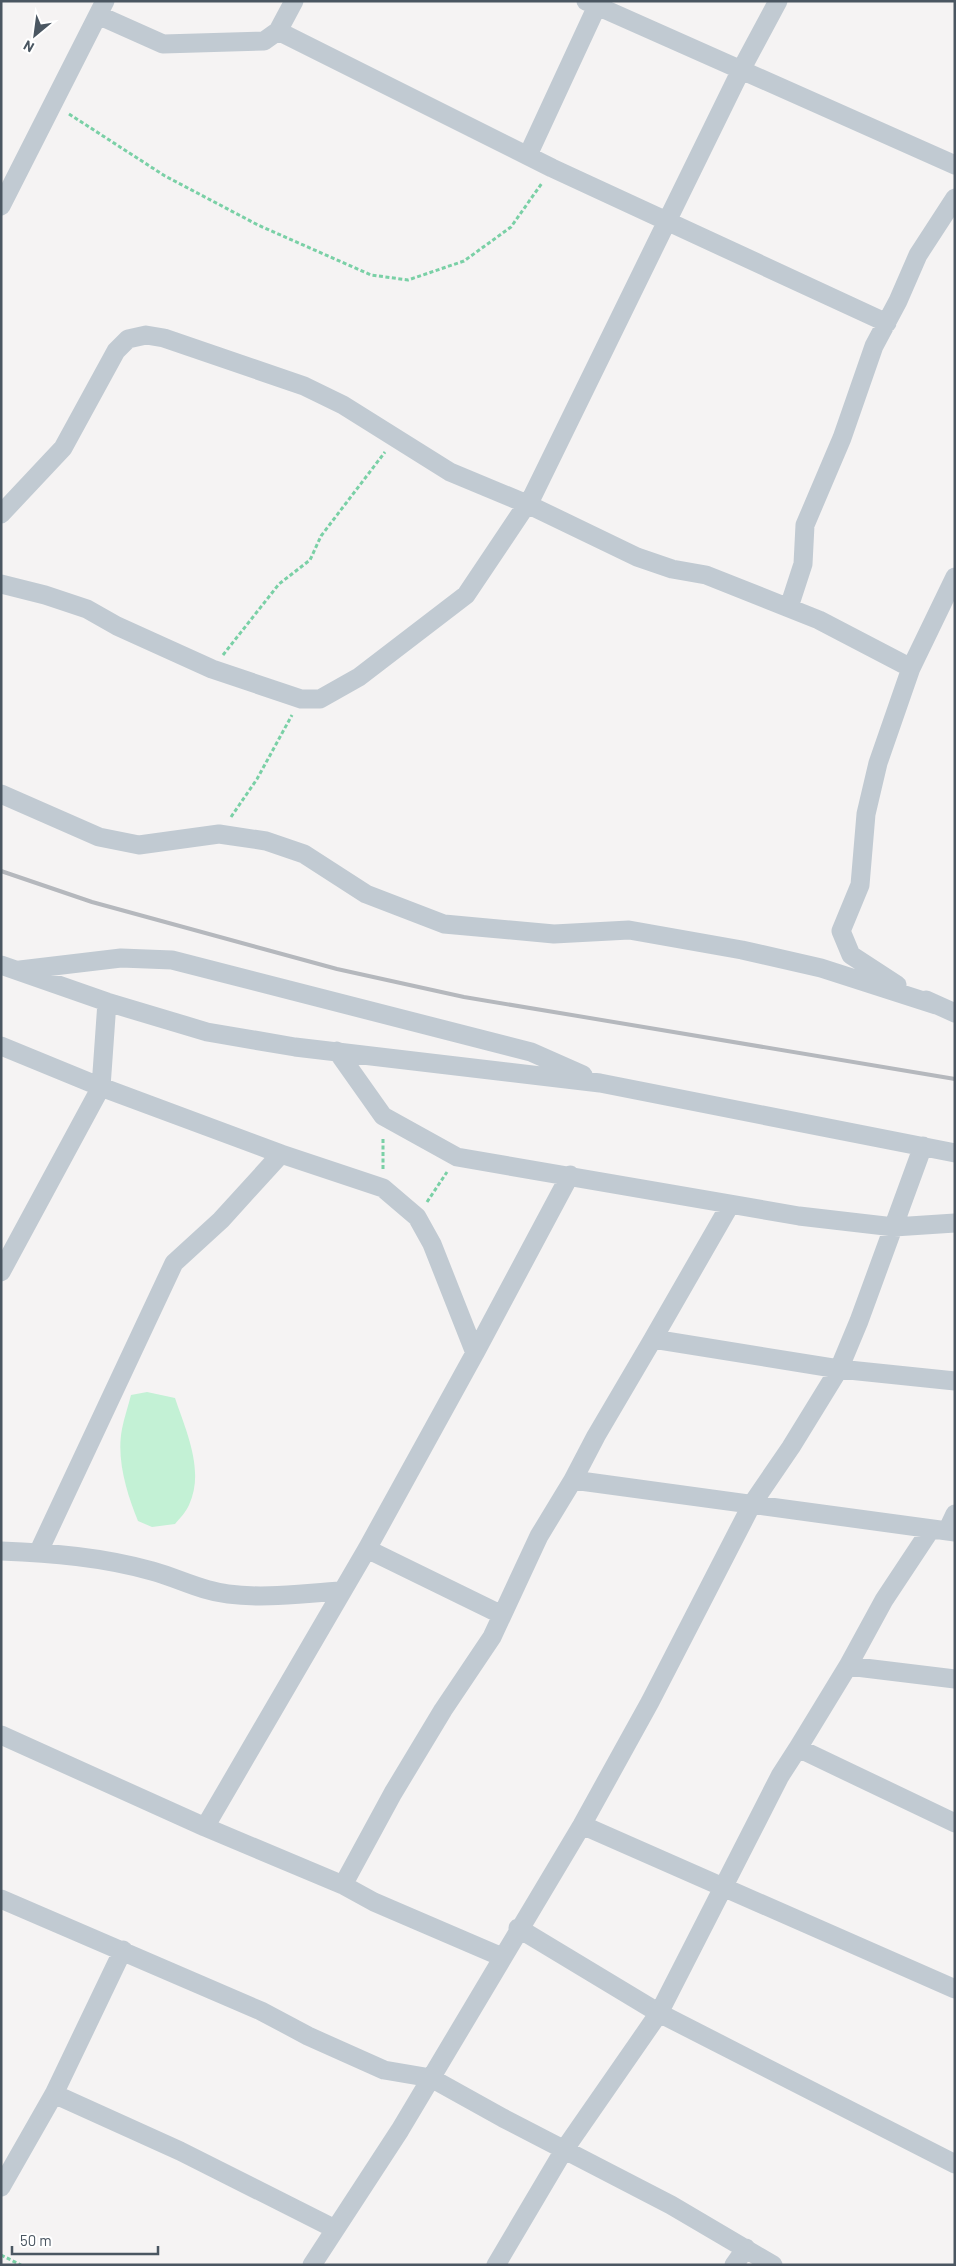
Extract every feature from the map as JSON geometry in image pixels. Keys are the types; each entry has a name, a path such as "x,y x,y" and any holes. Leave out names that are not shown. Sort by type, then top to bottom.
{"street":[{"path":"1,206 101,8 163,44 204,44 264,40 278,31 294,1"},
{"path":"1,584 45,595 86,610 212,669 301,699 320,699 358,677 466,595 527,504 741,70 778,1"},
{"path":"528,155 591,4 955,165"},
{"path":"278,31 666,223 887,323"},
{"path":"789,607 803,564 805,525 842,438 874,346 887,323 918,255 955,198"},
{"path":"1,514 63,448 116,351 128,339 146,335 192,346 304,386 336,401 450,472 527,504 637,557 672,569 706,575 789,607 819,620 911,668"},
{"path":"955,577 911,668 878,763 865,822 860,885 841,931 845,945 856,959 887,980 955,1014"},
{"path":"1,794 99,837 139,845 219,834 266,841 304,854 366,894 444,924 554,934 629,930 742,950 821,968 936,1005"},
{"path":"9,968 120,958 172,960 531,1052 600,1083"},
{"path":"9,968 107,1002 207,1032 295,1047 600,1083 955,1153"},
{"path":"1,1272 8,1244 101,1087 107,1002"},
{"path":"1,1046 101,1087 281,1154 383,1188 418,1217 432,1244 475,1353"},
{"path":"337,1051 383,1116 457,1157 730,1204 894,1227 955,1222"},
{"path":"312,2265 400,2130 518,1928 582,1825 650,1702 752,1504 792,1447 839,1369 923,1146"},
{"path":"38,1553 174,1264 221,1220 281,1154"},
{"path":"205,1827 367,1549 570,1175"},
{"path":"343,1885 393,1794 443,1710 492,1637 540,1536 574,1480 596,1436 730,1204"},
{"path":"653,1339 839,1369 955,1381"},
{"path":"574,1480 944,1531"},
{"path":"496,2265 564,2150 659,2013 780,1776 848,1666 884,1600 944,1531 955,1514"},
{"path":"367,1549 502,1615"},
{"path":"1,1552 91,1557 152,1571 201,1588 226,1594 254,1596 342,1591"},
{"path":"848,1666 955,1679"},
{"path":"1,1735 205,1827 343,1885 374,1902 502,1957"},
{"path":"798,1748 955,1824"},
{"path":"582,1825 955,1989"},
{"path":"1,1899 261,2011 308,2036 384,2070 431,2078 671,2205 773,2265"},
{"path":"518,1928 659,2013 955,2164"},
{"path":"1,2187 54,2094 123,1950"},
{"path":"54,2094 180,2151 335,2229"},
{"path":"734,2265 746,2248"}],"path":[{"path":"53,104 165,176 258,225 371,275 408,280 464,261 511,227 552,168"},
{"path":"212,669 279,584 310,560 321,536 395,438"},
{"path":"219,834 257,779 301,699"},
{"path":"383,1116 383,1188"},
{"path":"418,1217 457,1157"},
{"path":"1,2255 21,2265"}],"green space":[{"path":"147,1392 175,1398 195,1465 193,1492 185,1513 175,1524 152,1527 138,1521 127,1488 120,1452 122,1429 131,1395"}],"railway":[{"path":"1,871 92,902 337,969 464,997 955,1079"}]}
